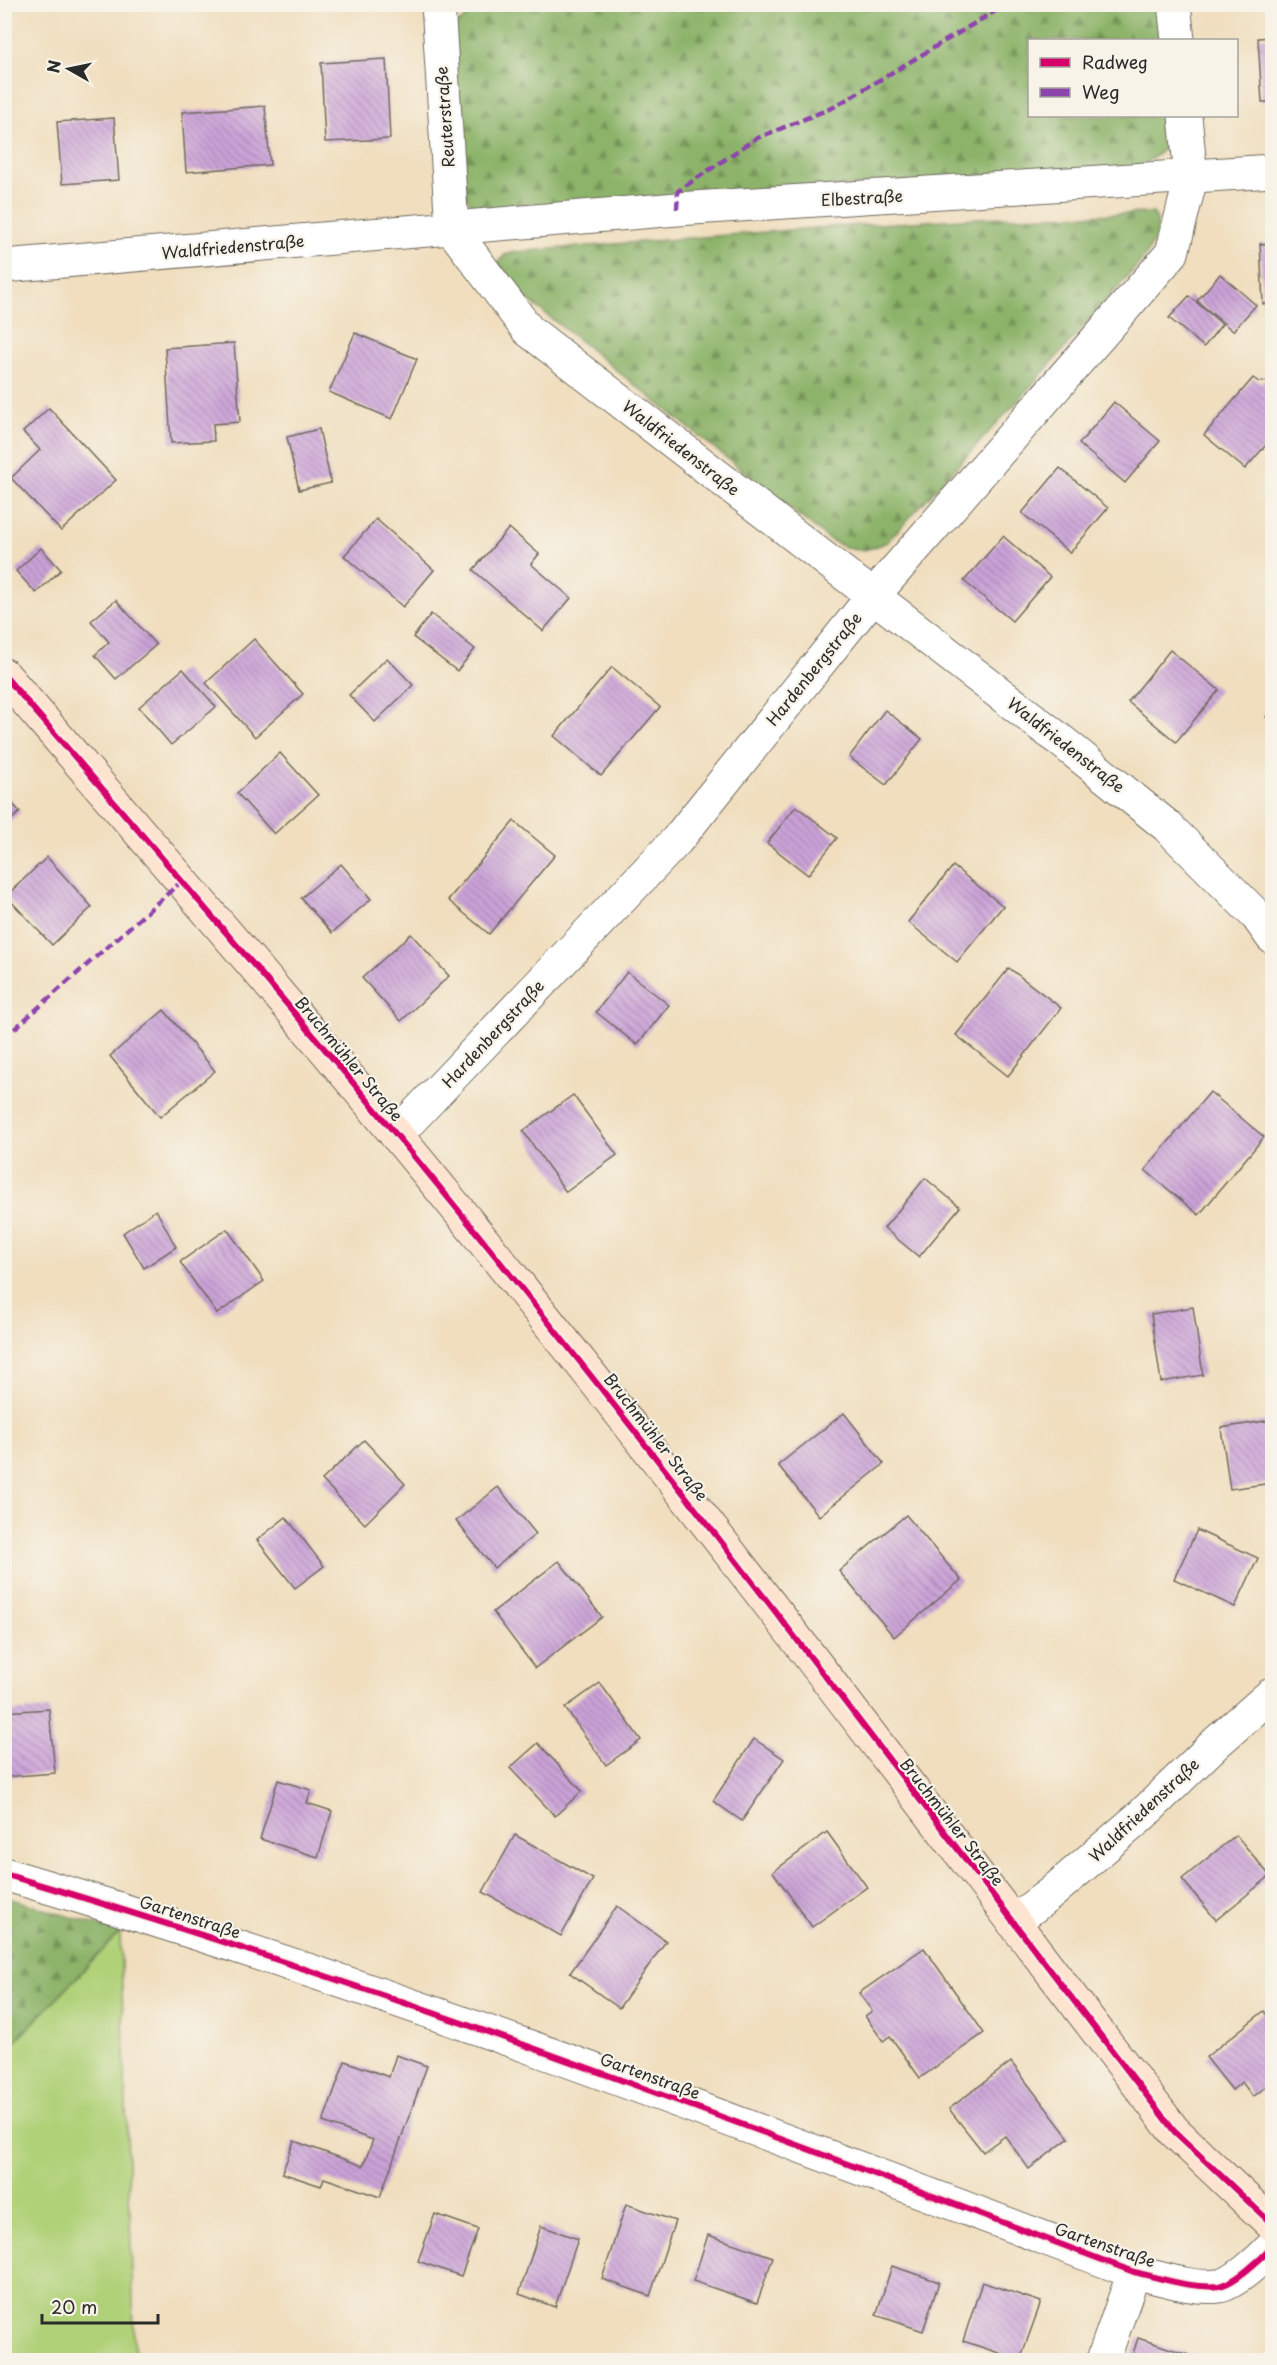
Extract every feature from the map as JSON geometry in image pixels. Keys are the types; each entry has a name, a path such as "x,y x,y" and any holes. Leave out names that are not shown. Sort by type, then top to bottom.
{"street":[{"name":"Reuterstraße","path":"438,4 452,229"},
{"path":"1174,4 1178,39"},
{"name":"Hardenbergstraße","path":"396,1135 677,840 873,596 1172,253 1191,178 1185,117"},
{"name":"Elbestraße","path":"452,229 676,208 1191,178 1272,171"},
{"name":"Waldfriedenstraße","path":"4,266 452,229 528,330 1167,826 1257,916 1272,937"},
{"name":"Bruchmühler Straße","path":"4,675 182,881 517,1282 640,1436 1174,2132 1272,2224"},
{"name":"Waldfriedenstraße","path":"1013,1922 1050,1894 1141,1816 1217,1742 1272,1694"},
{"name":"Gartenstraße","path":"4,1874 148,1917 559,2056 1134,2272 1190,2285 1221,2286 1257,2263 1272,2247"},
{"path":"1102,2361 1134,2272"}],"green space":[{"path":"474,4 1159,5 1162,39 1028,39 1028,117 1169,117 1169,135 1164,148 1159,153 1137,167 483,210 472,205 466,196 451,29 470,14"},
{"path":"1153,213 1158,224 1156,236 1143,259 1024,394 887,542 863,550 850,549 827,538 517,291 500,271 498,262 505,255 515,252 829,227 979,218"},
{"path":"4,1897 120,1932 5,2052"},
{"path":"120,1932 135,2360 5,2360 5,2052"}],"building":[{"path":"1272,37 1272,102 1262,102 1258,38"},
{"path":"386,59 390,139 325,142 321,63"},
{"path":"265,106 270,165 186,172 182,112"},
{"path":"114,118 119,180 62,184 57,122"},
{"path":"1272,243 1272,303 1263,304 1260,244"},
{"path":"1220,274 1256,305 1233,331 1197,301"},
{"path":"1189,296 1222,324 1204,347 1169,318"},
{"path":"355,333 417,359 392,419 329,392"},
{"path":"234,343 240,422 213,424 214,441 171,443 165,348"},
{"path":"1253,378 1259,382 1269,381 1272,384 1272,438 1245,469 1204,435"},
{"path":"1114,402 1160,441 1125,483 1079,444"},
{"path":"49,408 116,480 61,531 11,478 40,450 23,432"},
{"path":"319,429 331,483 299,490 287,437"},
{"path":"1060,468 1108,508 1070,553 1022,513"},
{"path":"376,519 434,570 403,607 344,556"},
{"path":"509,528 539,554 531,564 571,598 543,631 473,570"},
{"path":"1003,536 1050,577 1012,621 964,581"},
{"path":"41,548 61,570 36,593 16,571"},
{"path":"116,600 156,645 116,679 95,655 109,642 91,621"},
{"path":"431,614 475,649 457,671 413,637"},
{"path":"254,639 303,694 255,737 206,683"},
{"path":"1170,650 1219,690 1176,742 1128,702"},
{"path":"387,658 413,685 375,722 349,695"},
{"path":"612,667 660,707 601,776 554,736"},
{"path":"183,669 216,707 171,745 139,707"},
{"path":"885,710 922,739 886,785 849,757"},
{"path":"1272,710 1272,723 1266,717"},
{"path":"280,753 318,795 274,834 237,793"},
{"path":"4,794 20,812 4,826"},
{"path":"796,806 837,838 808,875 767,843"},
{"path":"514,821 555,855 489,934 448,900"},
{"path":"47,857 92,907 52,945 6,896"},
{"path":"341,864 371,899 332,933 301,898"},
{"path":"953,866 1003,906 957,962 908,922"},
{"path":"411,934 449,976 401,1021 362,978"},
{"path":"1009,968 1061,1008 1008,1076 956,1035"},
{"path":"627,972 669,1005 637,1045 596,1012"},
{"path":"164,1010 215,1071 160,1117 110,1056"},
{"path":"1210,1092 1264,1137 1199,1215 1145,1170"},
{"path":"573,1095 617,1155 566,1192 523,1131"},
{"path":"925,1178 960,1207 919,1257 884,1228"},
{"path":"156,1210 176,1247 144,1268 123,1233"},
{"path":"227,1229 264,1281 217,1314 180,1262"},
{"path":"1193,1307 1203,1375 1161,1382 1151,1314"},
{"path":"844,1413 884,1464 819,1516 778,1465"},
{"path":"1272,1420 1272,1483 1230,1489 1221,1428"},
{"path":"364,1440 405,1484 365,1524 322,1480"},
{"path":"498,1487 536,1534 494,1568 456,1521"},
{"path":"906,1515 961,1580 894,1637 839,1571"},
{"path":"286,1517 324,1566 295,1588 257,1540"},
{"path":"1197,1530 1258,1558 1235,1607 1174,1579"},
{"path":"559,1561 602,1617 535,1668 493,1612"},
{"path":"600,1683 641,1740 606,1765 565,1708"},
{"path":"49,1709 55,1773 4,1777 4,1712"},
{"path":"754,1739 784,1759 742,1821 713,1801"},
{"path":"538,1743 582,1791 555,1816 510,1768"},
{"path":"278,1780 311,1790 307,1803 332,1811 318,1857 260,1839"},
{"path":"827,1832 867,1887 812,1927 773,1872"},
{"path":"515,1835 593,1879 561,1936 483,1892"},
{"path":"1236,1835 1270,1876 1216,1920 1182,1879"},
{"path":"617,1906 666,1941 619,2008 570,1973"},
{"path":"924,1948 984,2033 920,2078 890,2036 883,2041 865,2016 872,2011 859,1993"},
{"path":"1264,2011 1272,2022 1272,2082 1253,2097 1242,2082 1232,2090 1206,2057"},
{"path":"396,2055 427,2066 380,2197 324,2178 321,2186 282,2173 294,2141 363,2166 373,2140 323,2122 345,2061 389,2077"},
{"path":"1011,2062 1069,2138 1029,2169 1005,2136 983,2152 949,2109"},
{"path":"626,2204 675,2221 650,2296 602,2279"},
{"path":"435,2214 478,2229 461,2276 418,2261"},
{"path":"541,2226 578,2239 555,2307 519,2294"},
{"path":"708,2235 773,2257 757,2303 693,2281"},
{"path":"892,2266 939,2282 923,2331 876,2315"},
{"path":"982,2282 1041,2302 1020,2360 963,2341"},
{"path":"1138,2338 1195,2357 1194,2360 1131,2360"}],"marked path":[{"path":"677,209 678,191 755,139 834,107 1007,4"},
{"path":"4,1038 182,881"}],"cycle path":[{"path":"4,675 325,1050 513,1278 763,1596 1174,2131 1272,2224"},
{"path":"4,1874 148,1918 432,2012 714,2114 1134,2272 1187,2284 1219,2286 1240,2276 1272,2247"}]}
